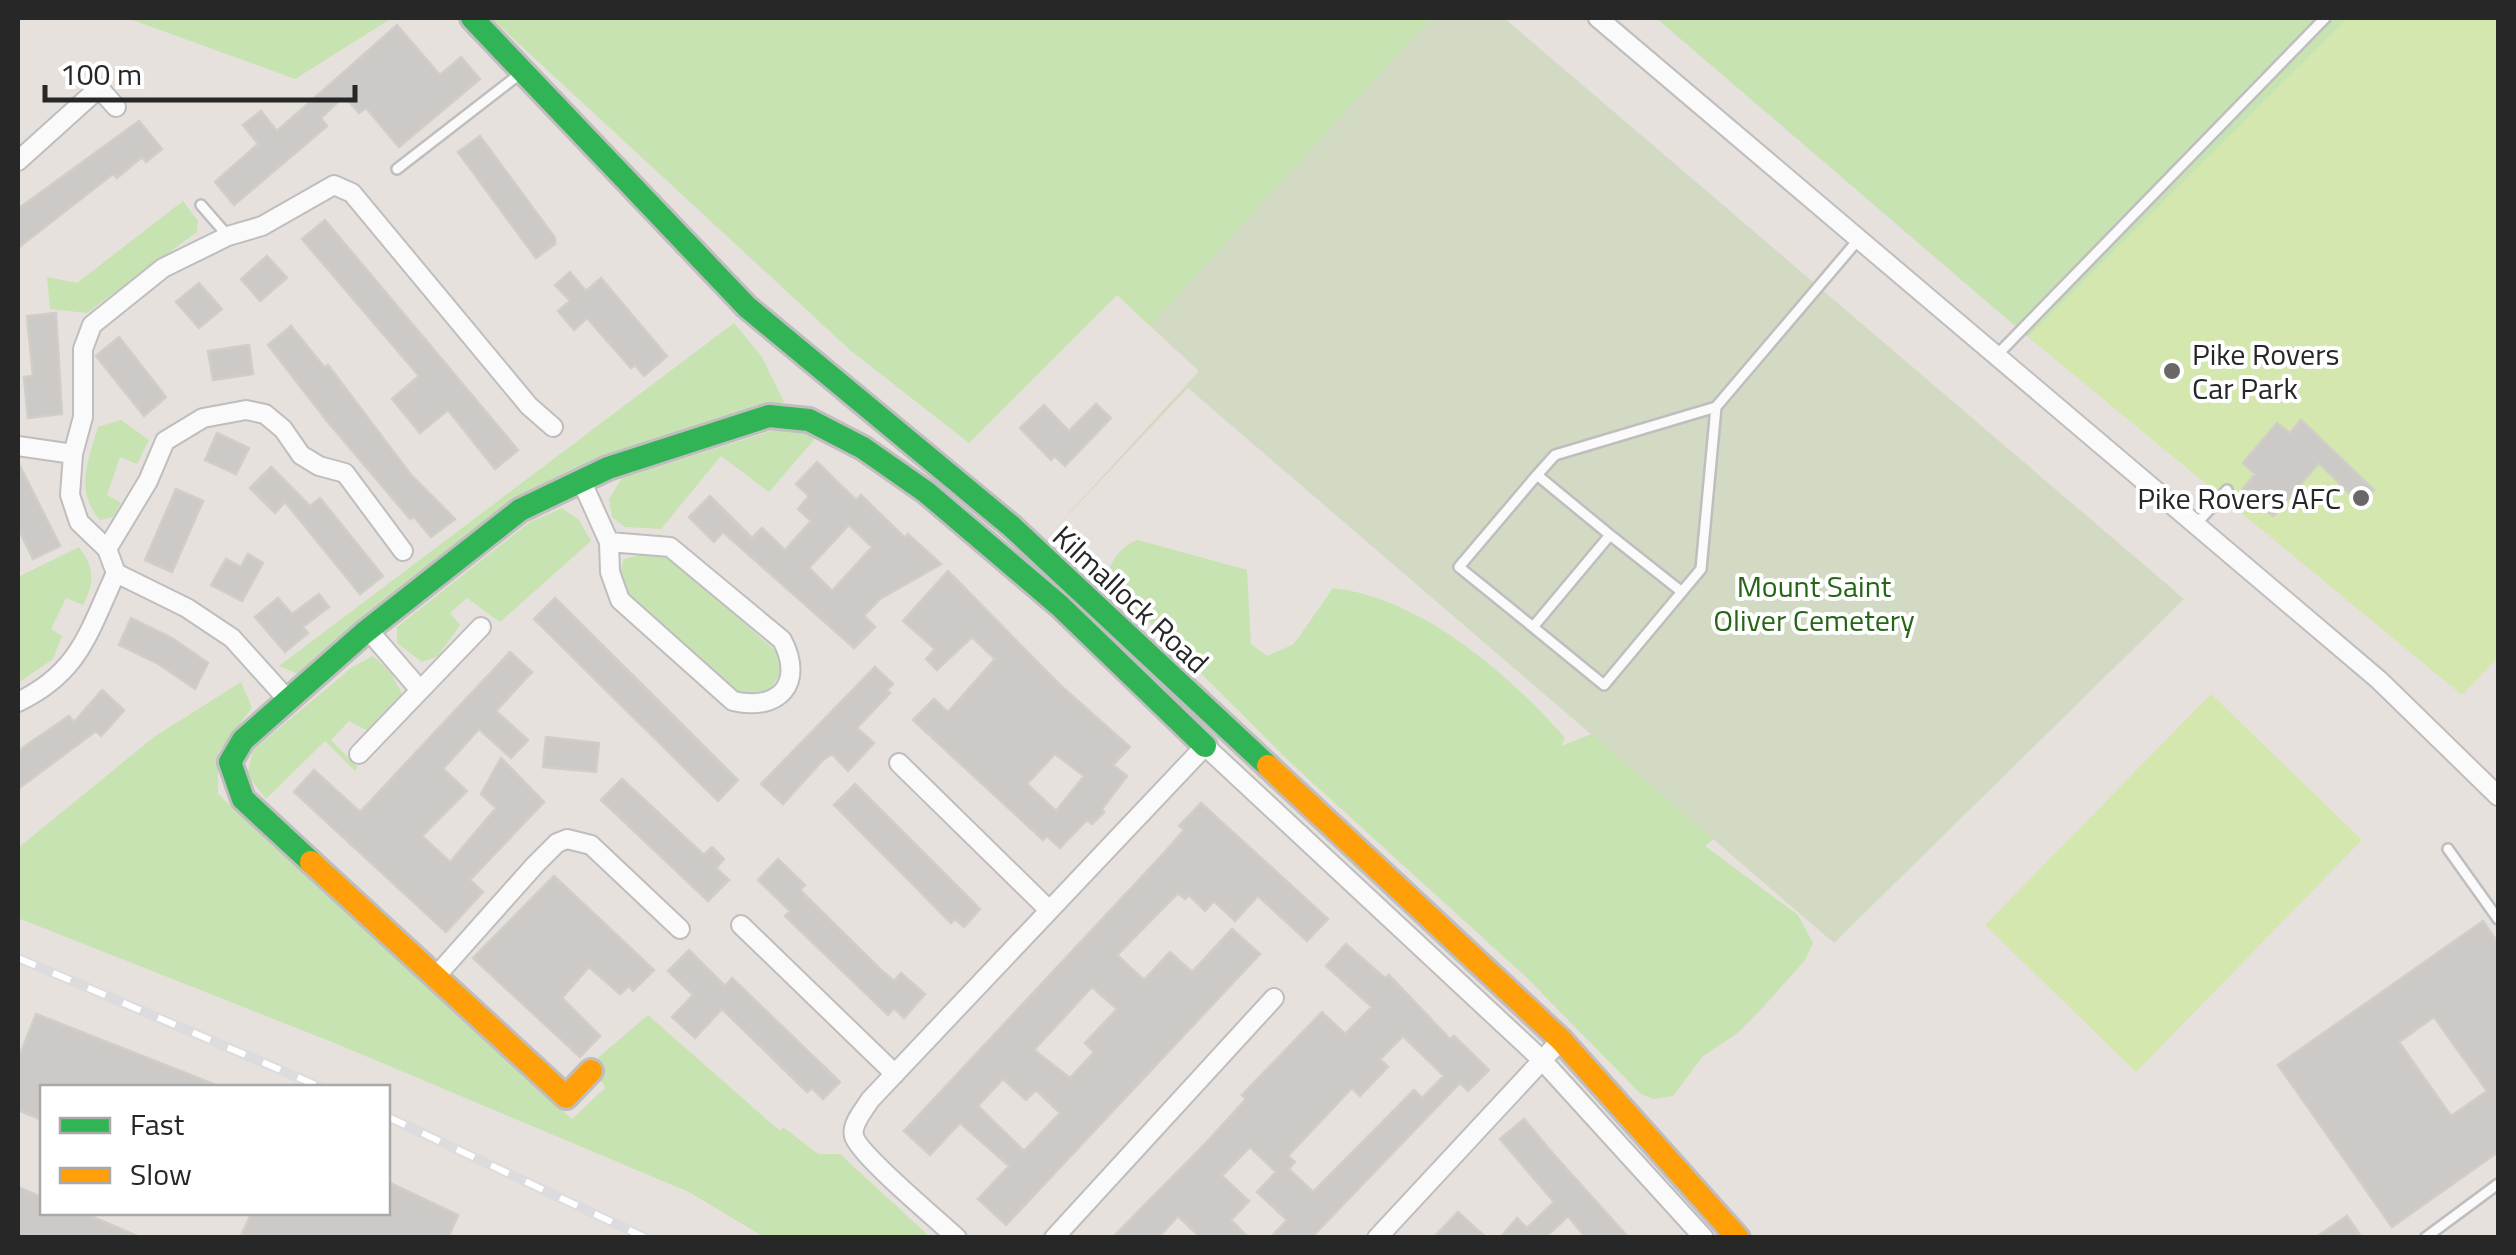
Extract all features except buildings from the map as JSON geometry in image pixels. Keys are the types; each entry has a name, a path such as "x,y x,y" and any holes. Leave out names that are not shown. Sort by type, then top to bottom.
{"main road":[{"name":"Kilmallock Road","path":"472,18 747,307 970,490 1562,1040 1738,1238"},
{"path":"590,1071 566,1098 243,799 235,786 231,756 236,746 287,700 520,510 581,480 781,413 794,414 856,441 927,493 1205,746"}],"street":[{"path":"1598,18 2379,680 2498,796"},
{"path":"18,162 99,88 116,108"},
{"path":"18,702 51,686 76,657 116,574 107,548 79,522 70,495 74,454 84,417 83,349 92,325 162,268 228,236 262,226 334,185 352,193 528,406 553,428"},
{"path":"107,548 148,481 165,441 203,418 246,410 265,414 310,460 345,472 402,551"},
{"path":"18,446 74,454"},
{"path":"581,480 609,542 610,572 620,600 733,701 753,706 782,694 791,677 789,652 782,640 670,547 609,542"},
{"path":"116,574 187,608 232,638 287,700"},
{"path":"1094,641 1111,621"},
{"path":"359,754 481,627"},
{"path":"370,632 420,690"},
{"path":"956,1238 866,1154 854,1137 862,1112 1047,908 1205,746 1542,1059 1702,1235 1718,1216"},
{"path":"899,763 1047,908"},
{"path":"436,975 535,864 557,842 566,839 591,845 680,929"},
{"path":"1389,915 1407,894"},
{"path":"741,925 895,1074"},
{"path":"1054,1238 1274,998"},
{"path":"1380,1236 1562,1040"}],"lane":[{"path":"1998,356 2325,18"},
{"path":"397,169 523,71"},
{"path":"202,205 228,236"},
{"path":"1716,407 1701,570 1604,684 1459,566 1555,454 1716,407 1860,238"},
{"path":"1537,475 1682,592"},
{"path":"2197,523 2228,490"},
{"path":"1533,627 1610,534"},
{"path":"2448,849 2498,919"},
{"path":"2425,1238 2498,1184"}],"green space":[{"path":"127,18 392,18 295,79"},
{"path":"491,18 1431,18 1150,326 1117,295 969,443 850,350"},
{"name":"Mount Saint Oliver Cemetery","path":"1431,18 1504,18 2184,599 1834,943 1188,388 1046,538 1199,371 1150,326"},
{"path":"1656,18 2348,18 2028,337"},
{"name":"Pike Rovers AFC","path":"2348,18 2498,18 2498,658 2462,695 2028,337"},
{"path":"183,201 198,221 197,232 87,313 50,309 47,277 77,283"},
{"path":"734,323 762,357 784,402 568,471 298,674 279,666"},
{"path":"121,420 149,440 137,464 120,457 107,495 121,503 113,517 100,520 87,498 87,463 98,427"},
{"path":"790,425 818,435 769,492 721,456 661,529 625,527 612,517 609,499 622,478"},
{"path":"562,508 579,520 591,541 500,622 467,598 450,613 460,625 438,656 422,662 397,643 397,627 530,522"},
{"path":"1138,540 1247,570 1251,644 1267,656 1294,644 1333,588 1398,607 1461,642 1542,713 1565,738 1561,746 1592,734 1720,834 1705,846 1798,915 1813,943 1805,960 1738,1033 1703,1056 1673,1096 1653,1099 1641,1094 1527,978 1293,765 1109,582 1116,556"},
{"path":"79,547 90,569 87,597 83,605 66,598 51,629 62,636 53,659 18,683 18,577"},
{"path":"649,552 669,555 781,656 781,673 766,694 742,695 624,591 620,571 624,559"},
{"path":"373,656 391,673 402,694 368,731 349,721 331,740 358,767 355,771 325,741 266,799 247,775 253,750 351,668"},
{"path":"241,682 252,708 218,753 218,794 572,1119 605,1088 592,1063 648,1015 780,1131 783,1127 818,1154 840,1154 930,1237 764,1237 689,1192 337,1044 18,918 18,848 154,737"},
{"path":"2211,694 2362,840 2136,1072 1985,925"}],"railway":[{"path":"18,958 316,1085"},
{"path":"390,1118 646,1238"}],"traffic: fast":[{"path":"472,18 747,307 1011,526 1268,766"},
{"path":"311,862 243,799 230,762 243,740 364,633 520,510 608,468 769,416 809,420 863,448 926,492 1060,606 1205,746"}],"traffic: slow":[{"path":"1268,766 1561,1040 1738,1238"},
{"path":"311,862 566,1097 591,1071"}],"place":[{"name":"Pike Rovers Car Park","path":"2172,371"},
{"name":"Pike Rovers AFC","path":"2361,498"}]}
